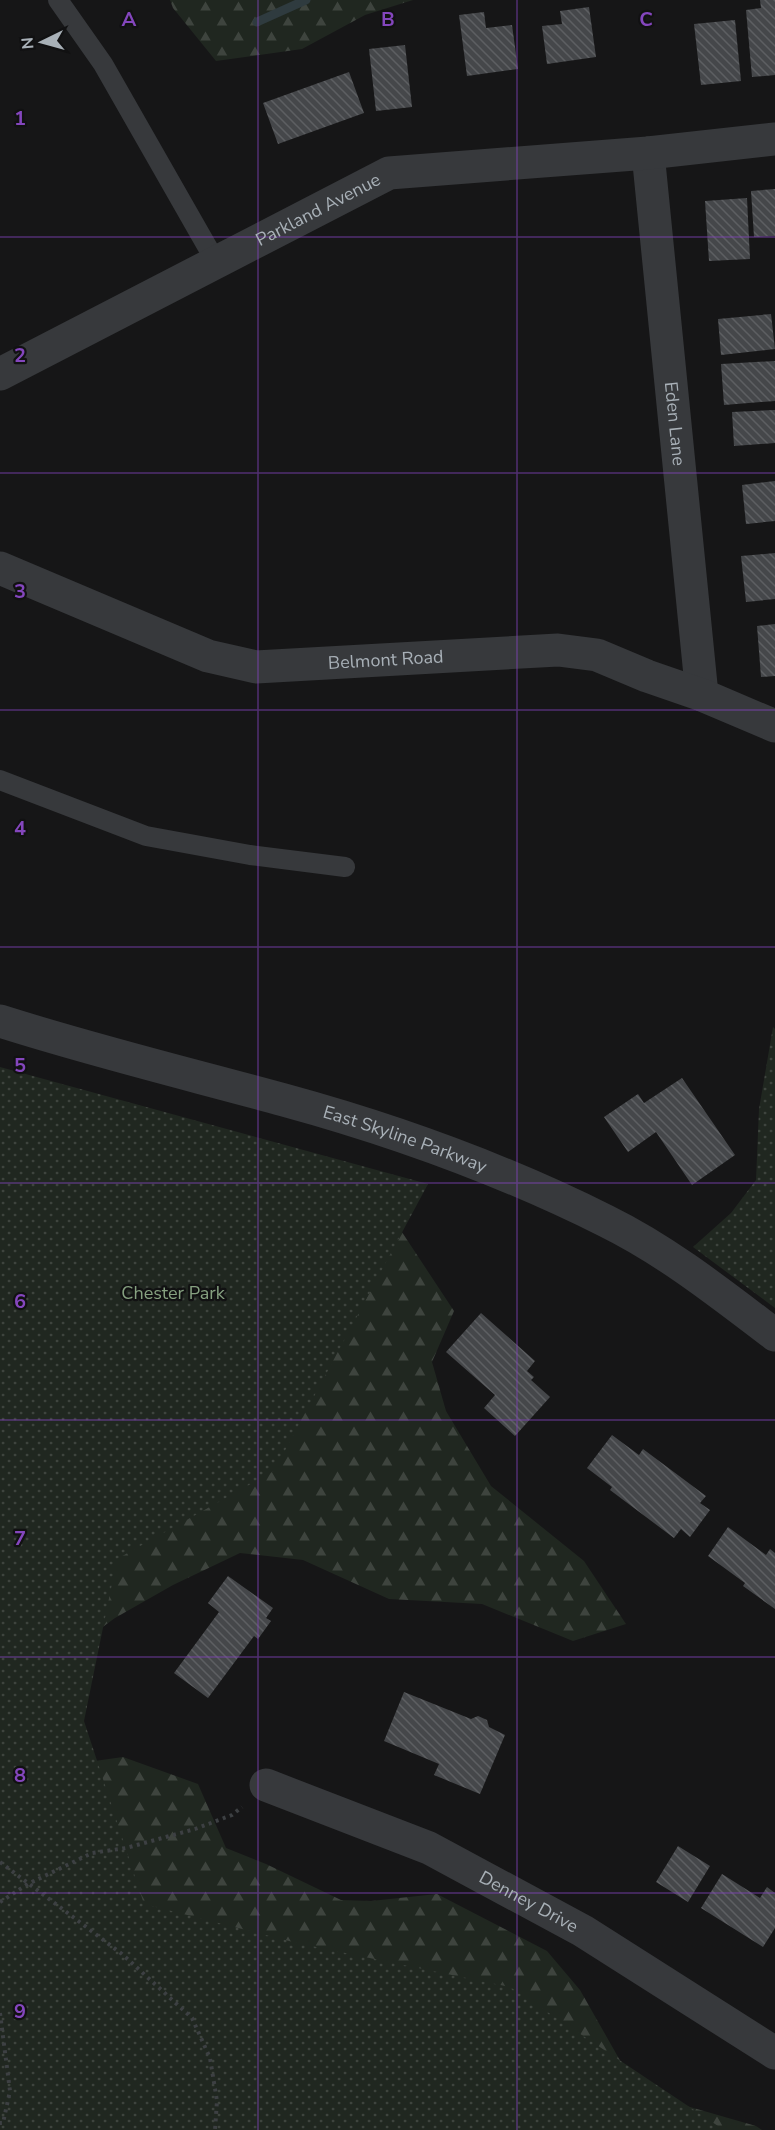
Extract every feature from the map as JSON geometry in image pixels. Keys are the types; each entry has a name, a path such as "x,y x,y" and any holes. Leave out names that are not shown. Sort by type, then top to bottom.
{"street":[{"name":"Parkland Avenue","path":"0,374 389,173 648,153 775,139"},
{"name":"Eden Lane","path":"648,153 702,695"},
{"name":"Belmont Road","path":"0,568 208,656 256,667 558,650 597,655 775,726"},
{"name":"East Skyline Parkway","path":"0,1021 100,1051 306,1107 400,1136 514,1179 607,1222 642,1241 676,1262 775,1335"},
{"name":"Denney Drive","path":"266,1785 440,1853 583,1931 775,2053"}],"lane":[{"path":"58,0 104,64 216,262"},
{"path":"0,780 146,836 250,855 345,867"}],"path":[{"path":"0,1902 28,1884 92,1853 126,1848 195,1829 232,1815 266,1785"},
{"path":"0,1862 122,1954 192,2018 210,2058 217,2101 215,2130"},
{"path":"0,2013 10,2091 3,2123 0,2123"}],"green space":[{"path":"170,0 413,0 365,15 302,49 216,61 173,8"},
{"path":"773,1027 775,1029 775,1308 693,1247 731,1213 756,1180 759,1109"},
{"name":"Chester Park","path":"0,1067 428,1184 274,1471 117,1559 84,1721 144,1904 297,1943 510,1987 724,2130 0,2130"},
{"path":"0,1088 390,1214 454,1311 432,1362 446,1411 491,1486 584,1561 626,1624 573,1641 482,1604 389,1599 303,1560 240,1553 173,1585 115,1618 41,1672"},
{"path":"123,1757 198,1784 226,1848 266,1864 341,1900 371,1901 437,1894 547,1951 580,1990 638,2092 756,2126 762,2130 0,2130 0,1761 45,1768"}],"building":[{"path":"760,0 775,0 775,75 752,77 746,10 761,8"},
{"path":"589,7 596,57 547,64 542,26 562,24 560,11"},
{"path":"484,12 486,28 512,25 518,69 467,76 459,15"},
{"path":"735,20 741,81 701,85 694,24"},
{"path":"405,45 412,107 376,111 369,49"},
{"path":"349,72 364,113 278,144 263,103"},
{"path":"775,189 775,236 754,237 751,191"},
{"path":"747,198 750,259 709,261 705,201"},
{"path":"771,314 775,349 721,355 718,319"},
{"path":"775,361 775,401 724,405 721,364"},
{"path":"775,410 775,443 734,446 732,412"},
{"path":"775,481 775,521 746,524 742,485"},
{"path":"775,553 775,599 746,602 741,556"},
{"path":"775,624 775,676 761,677 757,626"},
{"path":"682,1078 735,1155 692,1185 656,1132 628,1152 604,1117 638,1094 644,1103"},
{"path":"481,1313 535,1361 527,1371 534,1377 531,1380 550,1397 515,1436 484,1408 495,1395 446,1352"},
{"path":"612,1435 639,1455 643,1449 706,1496 700,1503 710,1510 690,1537 681,1529 674,1538 610,1490 612,1487 587,1468"},
{"path":"728,1527 766,1555 770,1549 775,1553 775,1609 743,1586 745,1583 708,1556"},
{"path":"228,1576 273,1608 266,1618 271,1621 258,1639 254,1636 208,1698 174,1673 219,1612 208,1603"},
{"path":"404,1692 471,1719 478,1716 487,1720 489,1727 505,1735 480,1794 434,1775 439,1764 384,1741"},
{"path":"678,1846 710,1866 688,1902 656,1882"},
{"path":"722,1874 760,1898 767,1887 775,1893 775,1928 763,1947 701,1908"}],"waterway":[{"path":"257,22 306,0"}]}
